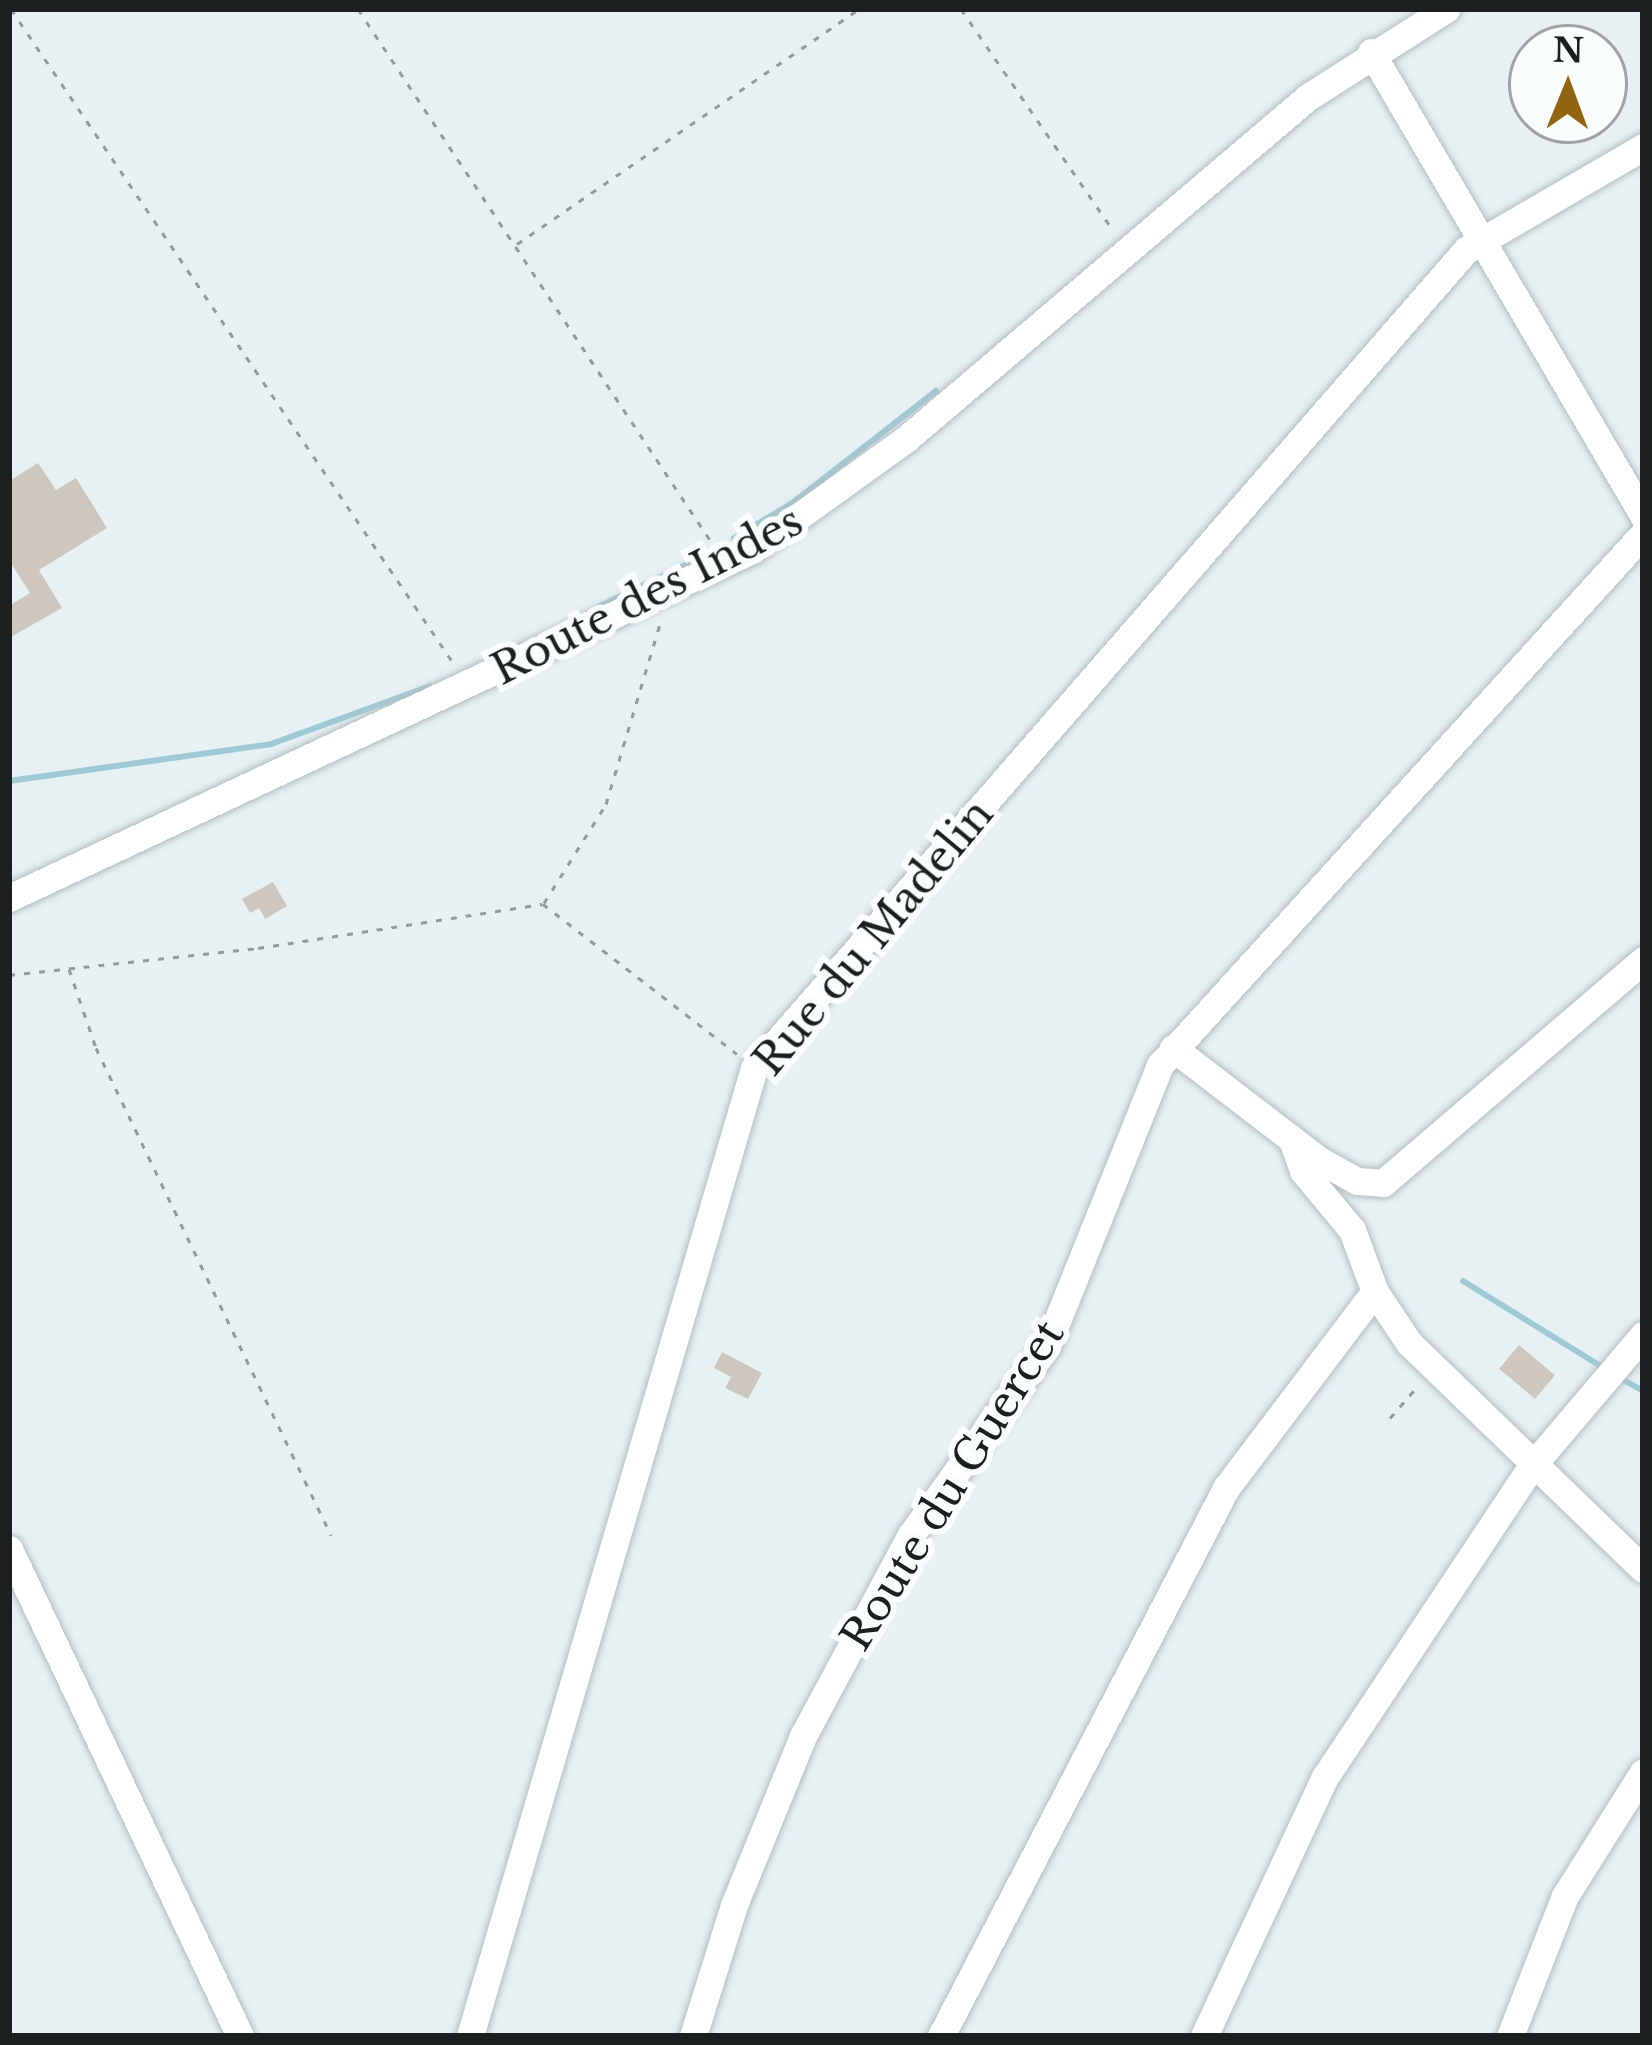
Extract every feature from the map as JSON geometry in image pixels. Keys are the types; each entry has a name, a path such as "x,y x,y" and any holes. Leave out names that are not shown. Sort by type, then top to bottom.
{"street":[{"name":"Route des Indes","path":"9,898 724,565 873,466 1127,248 1371,52 1446,9"},
{"path":"1371,52 1643,515"},
{"name":"Rue du Madelin","path":"470,2036 754,1068 1478,241 1643,148"},
{"name":"Route du Guercet","path":"693,2036 734,1905 803,1736 920,1520 1047,1346 1145,1096 1173,1048 1643,534"},
{"path":"1173,1048 1292,1139 1357,1181 1396,1178 1643,959"},
{"path":"1292,1139 1298,1164 1352,1230 1374,1292 1433,1367 1643,1569"},
{"path":"941,2036 1226,1488 1374,1292"},
{"path":"1204,2036 1325,1778 1535,1462 1643,1335"},
{"path":"9,1549 240,2036"},
{"path":"1510,2036 1564,1895 1643,1772"}],"path":[{"path":"11,9 469,686"},
{"path":"358,9 724,565"},
{"path":"516,245 859,9"},
{"path":"961,9 1127,248"},
{"path":"543,904 606,804 662,619 662,595"},
{"path":"9,975 258,948 543,904 754,1068"},
{"path":"69,968 96,1048 331,1535"},
{"path":"1390,1418 1433,1367"}],"building":[{"path":"38,463 56,490 76,478 107,528 39,570 62,608 9,638 9,606 30,593 9,560 9,481"},
{"path":"273,882 287,906 265,919 259,908 250,913 242,899"},
{"path":"1519,1345 1555,1375 1535,1399 1499,1369"},
{"path":"722,1352 762,1373 748,1399 725,1388 731,1377 714,1368"}],"waterway":[{"path":"734,538 791,504 936,391"},
{"path":"594,609 704,556"},
{"path":"9,781 271,744 430,686"},
{"path":"1463,1281 1604,1368"},
{"path":"1620,1378 1643,1391"}]}
